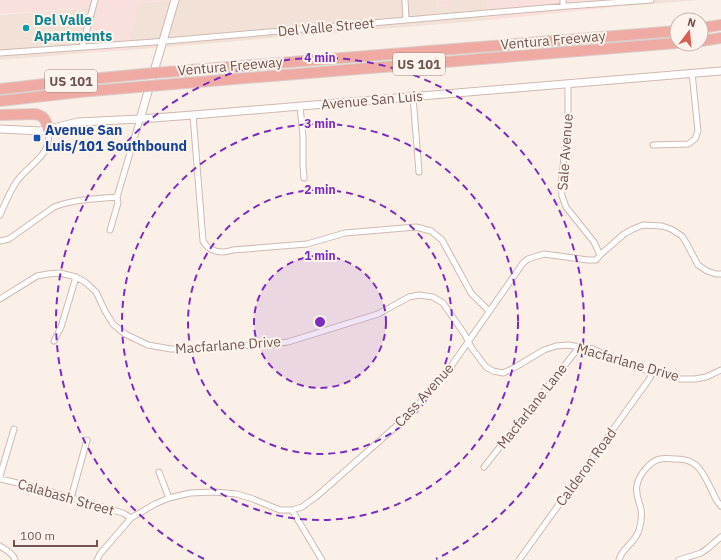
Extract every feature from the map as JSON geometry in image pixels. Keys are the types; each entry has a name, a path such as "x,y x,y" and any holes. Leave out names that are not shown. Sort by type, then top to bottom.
{"highway":[{"path":"709,27 721,25"},
{"name":"Ventura Freeway","path":"0,88 143,74 669,32"},
{"path":"709,40 721,38"},
{"name":"Ventura Freeway","path":"0,101 138,87 669,44"},
{"path":"0,115 36,114 45,120 48,130"}],"street":[{"path":"82,47 95,0"},
{"path":"110,230 118,203 117,197 175,0"},
{"path":"405,0 406,20"},
{"path":"563,0 563,6"},
{"name":"Del Valle Street","path":"0,54 563,6 651,0"},
{"name":"Avenue San Luis","path":"0,129 31,131 48,130 78,122 193,115 721,71"},
{"path":"653,145 688,144 695,139 698,131 692,74"},
{"name":"Sale Avenue","path":"568,84 568,121 561,185 562,196 566,207 594,242 600,255"},
{"path":"413,97 419,172"},
{"path":"300,106 303,137 304,178"},
{"path":"193,115 203,240 206,246 212,250 227,252 233,250 307,244 345,233 416,227 431,231 442,240 471,293 490,311"},
{"path":"0,215 22,174 46,151 50,137 48,130"},
{"path":"0,241 9,239 54,207 72,201 117,197"},
{"name":"Cass Avenue","path":"292,510 302,506 317,496 410,414 452,365 523,263 528,259 544,254 596,260 624,234 633,229 643,225 662,226 682,236 698,265 707,271 721,274"},
{"name":"Macfarlane Drive","path":"0,299 37,276 60,273 76,277 85,282 96,292 113,324 125,334 148,345 171,350 191,350 288,342 378,314 409,297 419,295 433,297 443,303 471,347 486,367 493,371 503,373 544,350 556,346 568,345 593,349 624,363 652,372 680,378 695,379 706,377 721,370"},
{"path":"54,341 61,327 76,277"},
{"name":"Macfarlane Lane","path":"484,467 580,346"},
{"name":"Calderon Road","path":"520,560 650,378 652,372"},
{"path":"0,476 14,429"},
{"path":"71,498 87,440"},
{"path":"619,560 622,552 637,537 640,529 642,520 641,511 636,496 636,487 639,478 646,468 657,460 681,459 694,463 701,469 721,506"},
{"path":"159,472 169,498"},
{"name":"Calabash Street","path":"0,479 35,487 123,513 131,518"},
{"path":"97,560 100,554 131,518 155,504 169,498 190,493 214,492 237,494 280,510 292,510 322,560"},
{"path":"678,560 701,553 721,538"},
{"path":"0,546 9,552 15,560"}],"shaded area":[{"path":"0,0 177,0 140,3 130,37 129,50 86,53 99,7 0,14"},
{"path":"177,0 436,0 437,7 450,6 450,0 487,0 490,20 129,50 129,38 140,3"},
{"path":"436,0 450,0 451,6 437,7"},
{"path":"487,0 624,0 625,6 490,20"},
{"path":"624,0 700,0 625,6"},
{"path":"99,7 86,53 0,60 0,15"}],"place":[{"name":"Del Valle Apartments","path":"26,28"},
{"name":"Avenue San Luis/101 Southbound","path":"37,138"}]}
